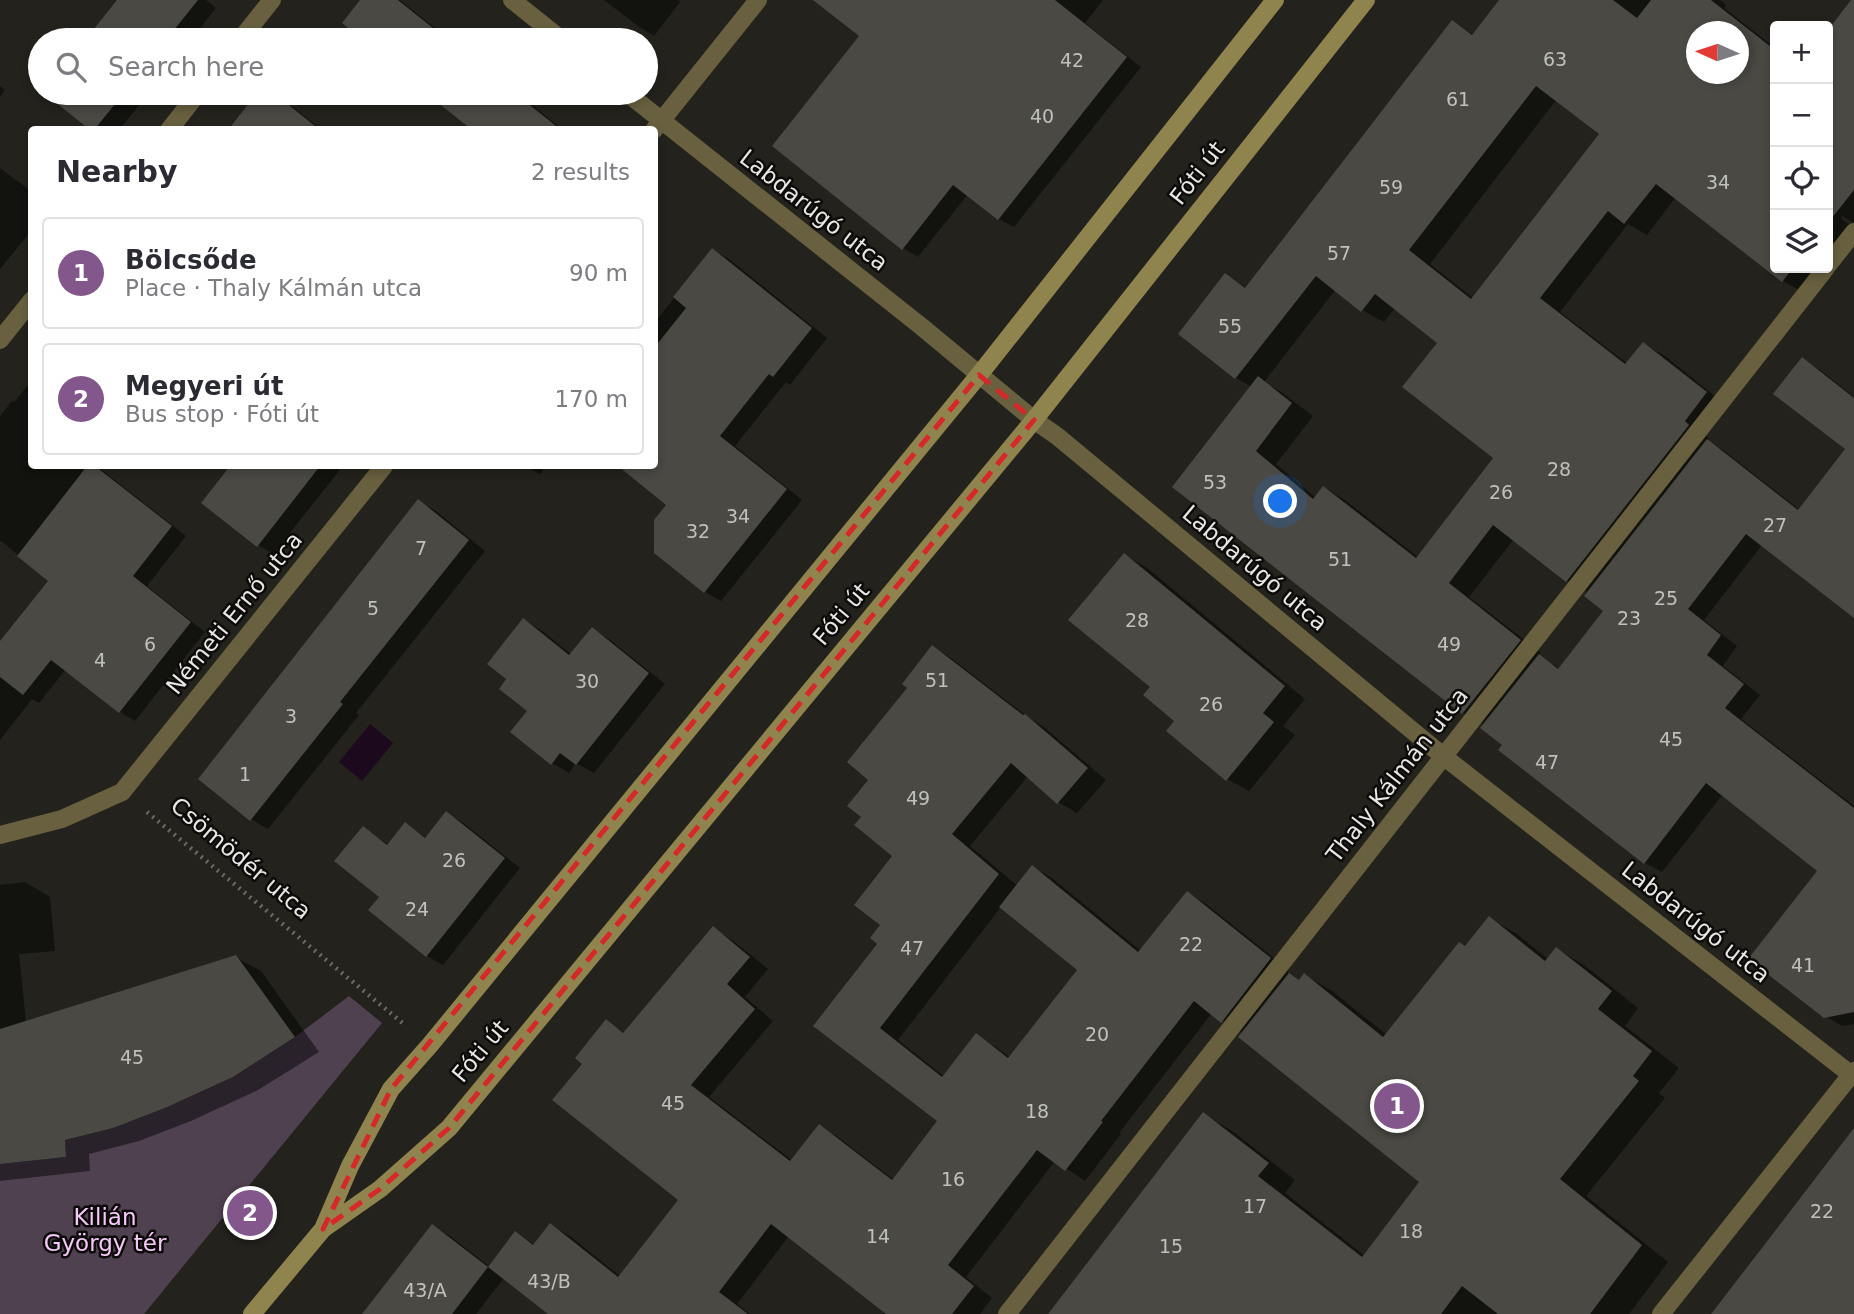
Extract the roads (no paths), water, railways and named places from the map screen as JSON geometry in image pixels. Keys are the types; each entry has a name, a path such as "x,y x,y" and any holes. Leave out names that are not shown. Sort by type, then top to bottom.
{"street":[{"path":"250,28 272,0"},
{"path":"512,0 547,28"},
{"path":"658,125 758,0"},
{"name":"Fóti út","path":"323,1229 350,1166 391,1089 979,376 1275,0"},
{"name":"Fóti út","path":"252,1314 323,1229 380,1189 449,1128 1034,419 1366,0"},
{"path":"172,126 189,105"},
{"name":"Labdarúgó utca","path":"639,105 658,125 911,318 1443,756 1853,1074"},
{"name":"Thaly Kálmán utca","path":"1833,258 1854,232"},
{"name":"Thaly Kálmán utca","path":"1007,1314 1822,273"},
{"path":"0,340 28,305"},
{"name":"Németi Ernő utca","path":"0,835 62,819 122,792 382,469"},
{"path":"1661,1314 1853,1074"}],"place":[{"name":"Bölcsőde","path":"1397,1106"},
{"name":"Megyeri út","path":"250,1213"}],"park label":[{"name":"Kilián György tér","path":"105,1230"}]}
